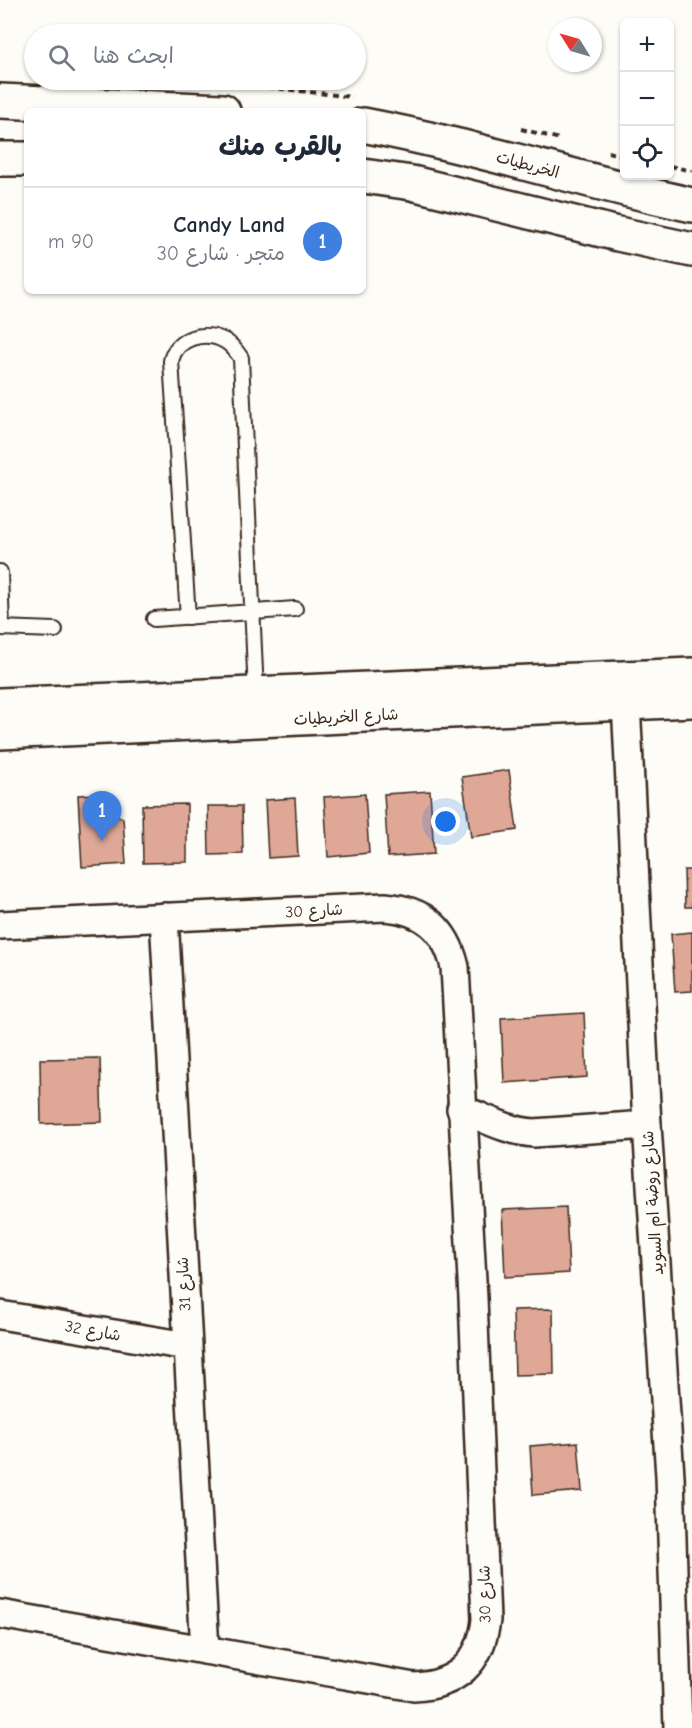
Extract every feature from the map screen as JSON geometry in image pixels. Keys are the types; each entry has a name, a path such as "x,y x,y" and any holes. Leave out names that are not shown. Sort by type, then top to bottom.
{"street":[{"path":"0,101 156,108"},
{"name":"الخريطيات","path":"366,126 420,136 629,191 692,205"},
{"path":"0,159 24,159"},
{"path":"366,176 412,183 692,250"},
{"name":"شارع الخريطيات","path":"0,732 625,690 692,675"},
{"name":"شارع الخريطيات","path":"0,705 256,694 625,690 692,700"},
{"name":"شارع روضة ام السويد","path":"625,690 647,1125 681,1476 678,1728"},
{"name":"شارع 30","path":"0,925 385,907 414,912 426,919 445,940 452,953 455,967 461,1110 474,1310 486,1620 479,1649 460,1673 430,1686 414,1687 0,1614"},
{"name":"شارع 31","path":"164,917 205,1650"},
{"path":"461,1110 495,1125 521,1132 647,1125"},
{"name":"شارع 32","path":"0,1315 187,1346"}],"lane":[{"path":"188,616 171,361 173,352 184,340 203,336 226,341 235,348 241,358 256,694"},
{"path":"0,572 1,628 55,630"},
{"path":"154,619 296,609"}],"path":[{"path":"674,167 692,171"}],"building":[{"path":"509,770 517,830 471,837 462,777"},
{"path":"430,791 434,854 388,857 384,794"},
{"path":"98,794 99,808 123,818 126,864 82,867 78,795"},
{"path":"365,794 369,853 328,857 324,797"},
{"path":"295,798 298,856 268,858 265,800"},
{"path":"187,804 187,862 143,863 142,805"},
{"path":"208,806 242,806 243,854 209,855"},
{"path":"684,870 692,870 692,907 685,907"},
{"path":"692,932 692,991 675,992 671,934"},
{"path":"584,1013 587,1077 504,1083 501,1018"},
{"path":"100,1058 102,1122 41,1124 40,1059"},
{"path":"566,1207 569,1273 505,1277 502,1210"},
{"path":"553,1309 554,1374 515,1375 513,1310"},
{"path":"578,1442 582,1491 533,1495 530,1446"}],"place":[{"name":"Candy Land","path":"102,841"}]}
